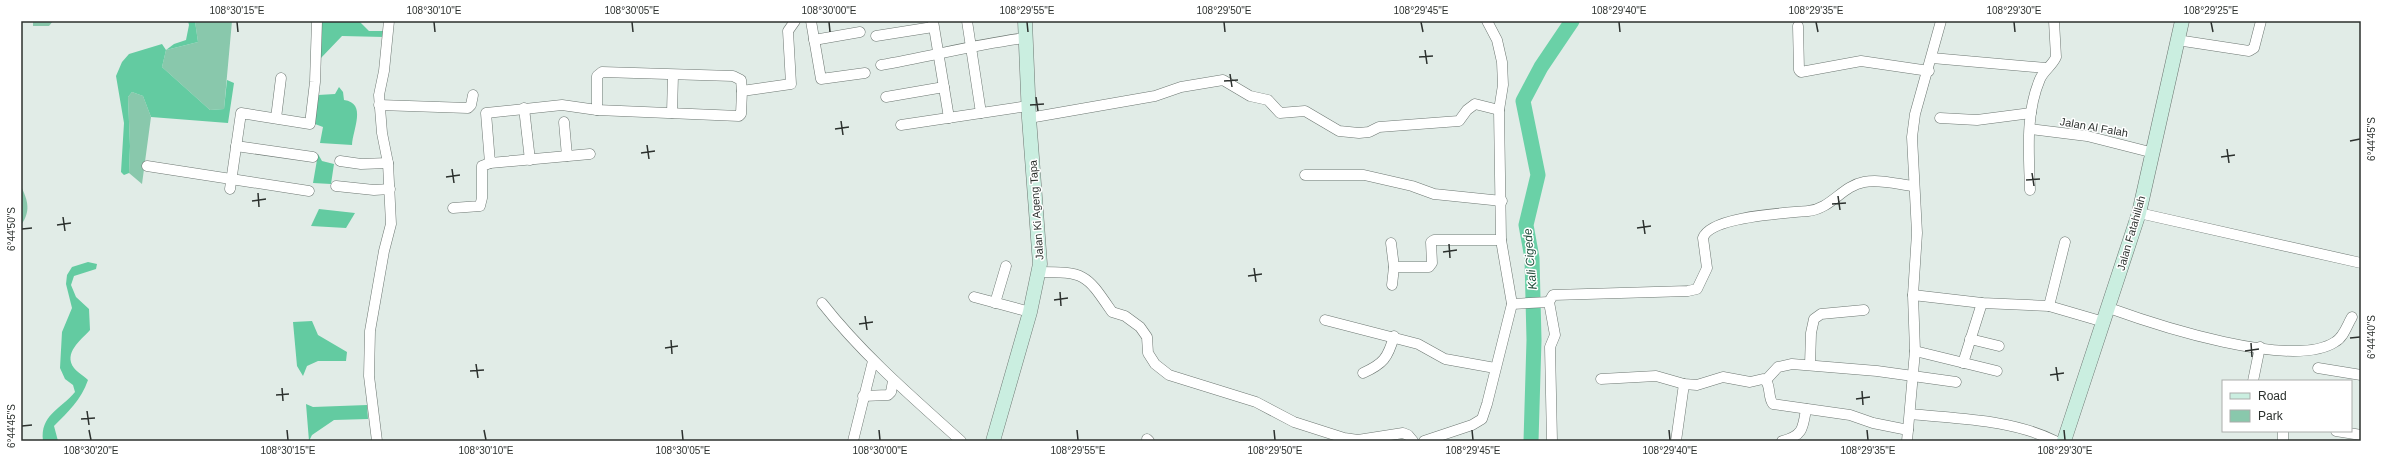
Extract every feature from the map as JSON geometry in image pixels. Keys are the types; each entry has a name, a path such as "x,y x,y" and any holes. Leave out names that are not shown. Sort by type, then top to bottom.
{"street":[{"path":"231,184 241,113 310,124 315,82 317,21"},
{"path":"377,441 369,376 370,331 384,251 391,224 388,163 379,105 389,21"},
{"path":"742,91 791,84 788,32 789,26 795,21"},
{"path":"811,21 822,79 865,73"},
{"path":"966,21 981,113"},
{"name":"Jalan Ki Ageng Tapa","path":"993,441 1030,312 1038,272 1039,237 1029,112 1025,21"},
{"path":"1424,441 1472,425 1482,419 1495,368 1515,304 1500,240 1502,201 1499,110 1503,86 1502,62 1497,40 1487,21"},
{"path":"1907,441 1914,376 1915,350 1914,295 1917,233 1911,150 1913,124 1929,71 1941,21"},
{"path":"2030,190 2031,113 2034,97 2046,68 2056,59 2054,21"},
{"name":"Jalan Fatahillah","path":"2064,441 2139,213 2154,153 2182,21"},
{"path":"2177,40 2249,51 2254,48 2261,21"},
{"path":"876,36 933,24 949,118"},
{"path":"1798,26 1799,70 1801,72 1861,62 1929,71"},
{"path":"814,40 860,32"},
{"path":"881,65 938,55 971,46 1025,38"},
{"path":"1932,58 2046,68"},
{"path":"490,163 486,113 562,105 596,110 739,116 741,114 741,80 733,76 598,73 596,110"},
{"path":"672,113 673,75"},
{"path":"276,118 281,78"},
{"path":"900,125 981,113 1029,112 1155,96 1180,87 1223,80 1250,96 1268,100 1280,113 1305,111 1332,128 1347,132 1367,133 1379,127 1459,121 1467,110 1475,104 1499,110"},
{"path":"886,97 944,87"},
{"path":"379,105 468,108 471,105 472,95"},
{"path":"524,108 530,160"},
{"path":"1940,118 1977,120 2031,113"},
{"path":"564,122 567,156"},
{"name":"Jalan Al Falah","path":"2030,129 2087,136 2154,153"},
{"path":"236,146 313,157"},
{"path":"453,208 480,206 482,198 482,166 490,163 590,154"},
{"path":"340,161 361,164 388,163"},
{"path":"148,166 231,184 309,191"},
{"path":"1305,175 1364,175 1412,186 1434,194 1502,201"},
{"path":"1515,304 1545,302 1550,297 1557,294 1688,291 1697,289 1707,268 1702,238 1708,230 1754,215 1818,210 1846,190 1863,182 1875,181 1913,186"},
{"path":"336,186 374,190 390,189"},
{"path":"2139,213 2361,263"},
{"path":"1394,267 1429,267 1432,263 1431,242 1434,240 1500,240"},
{"path":"2049,306 2065,242"},
{"path":"1391,243 1394,267 1392,286"},
{"path":"995,303 1006,266"},
{"path":"1038,272 1076,274 1090,282 1100,293 1112,312 1125,316 1140,327 1147,337 1148,353 1155,364 1169,375 1256,402 1294,422 1326,433 1358,440 1405,434 1413,441"},
{"path":"1914,295 1982,303 2049,306 2104,322"},
{"path":"974,297 1030,312"},
{"path":"1545,302 1555,335 1550,347 1552,441"},
{"path":"822,303 856,344 893,381 960,441"},
{"path":"1963,363 1982,303"},
{"path":"2109,308 2164,328 2216,341 2294,350 2330,345 2340,339 2352,317"},
{"path":"1810,364 1810,333 1814,319 1821,314 1864,310"},
{"path":"1325,320 1394,336 1418,344 1445,359 1495,368"},
{"path":"1363,373 1380,365 1390,351 1394,336"},
{"path":"1970,339 1999,346"},
{"path":"2253,380 2260,347"},
{"path":"1915,350 1997,371"},
{"path":"853,441 863,396 873,361"},
{"path":"1908,430 1873,423 1850,415 1773,404 1769,399 1766,380 1772,372 1781,366 1810,364 1956,382"},
{"path":"2318,368 2361,375"},
{"path":"1601,379 1656,376 1684,384 1698,386 1723,377 1750,382 1766,380"},
{"path":"863,396 888,395 891,392 893,381"},
{"path":"1676,441 1684,384"},
{"path":"1782,441 1796,436 1802,430 1806,409"},
{"path":"1910,414 2020,428 2055,441"},
{"path":"2342,432 2361,435"}],"green space":[{"path":"33,21 53,21 49,26 33,26"},
{"path":"188,21 195,21 198,42 166,50 174,44 186,40 189,25"},
{"path":"195,21 232,21 224,109 210,110 162,67 166,50 198,42"},
{"path":"321,21 359,21 369,31 385,31 384,37 342,36 320,59"},
{"path":"162,44 166,50 162,67 210,110 224,109 227,80 234,83 228,123 151,117 143,96 132,92 128,97 130,146 129,173 124,175 121,172 124,123 116,76 122,62 129,54"},
{"path":"339,87 343,92 344,100 351,102 357,111 352,145 320,143 323,127 315,124 318,95 335,94"},
{"path":"132,92 143,96 151,117 142,184 129,173 130,146 128,97"},
{"path":"318,154 322,161 334,164 331,184 313,183"},
{"path":"21,186 27,201 27,210 21,225"},
{"path":"319,209 355,213 346,228 311,226"},
{"path":"88,262 97,264 96,269 74,276 71,285 76,297 89,309 90,330 74,347 71,362 74,368 88,380 78,400 54,426 58,441 43,441 43,432 48,419 75,392 73,385 65,379 60,368 62,332 72,308 66,284 67,275 72,267"},
{"path":"312,321 318,335 347,352 346,361 318,361 307,366 303,376 297,366 293,322"},
{"path":"306,404 313,407 367,405 368,419 334,420 312,435 309,441"}],"waterway":[{"name":"Kali Cigede","path":"1531,441 1534,340 1532,258 1526,225 1538,175 1523,101 1541,67 1572,21"}]}
